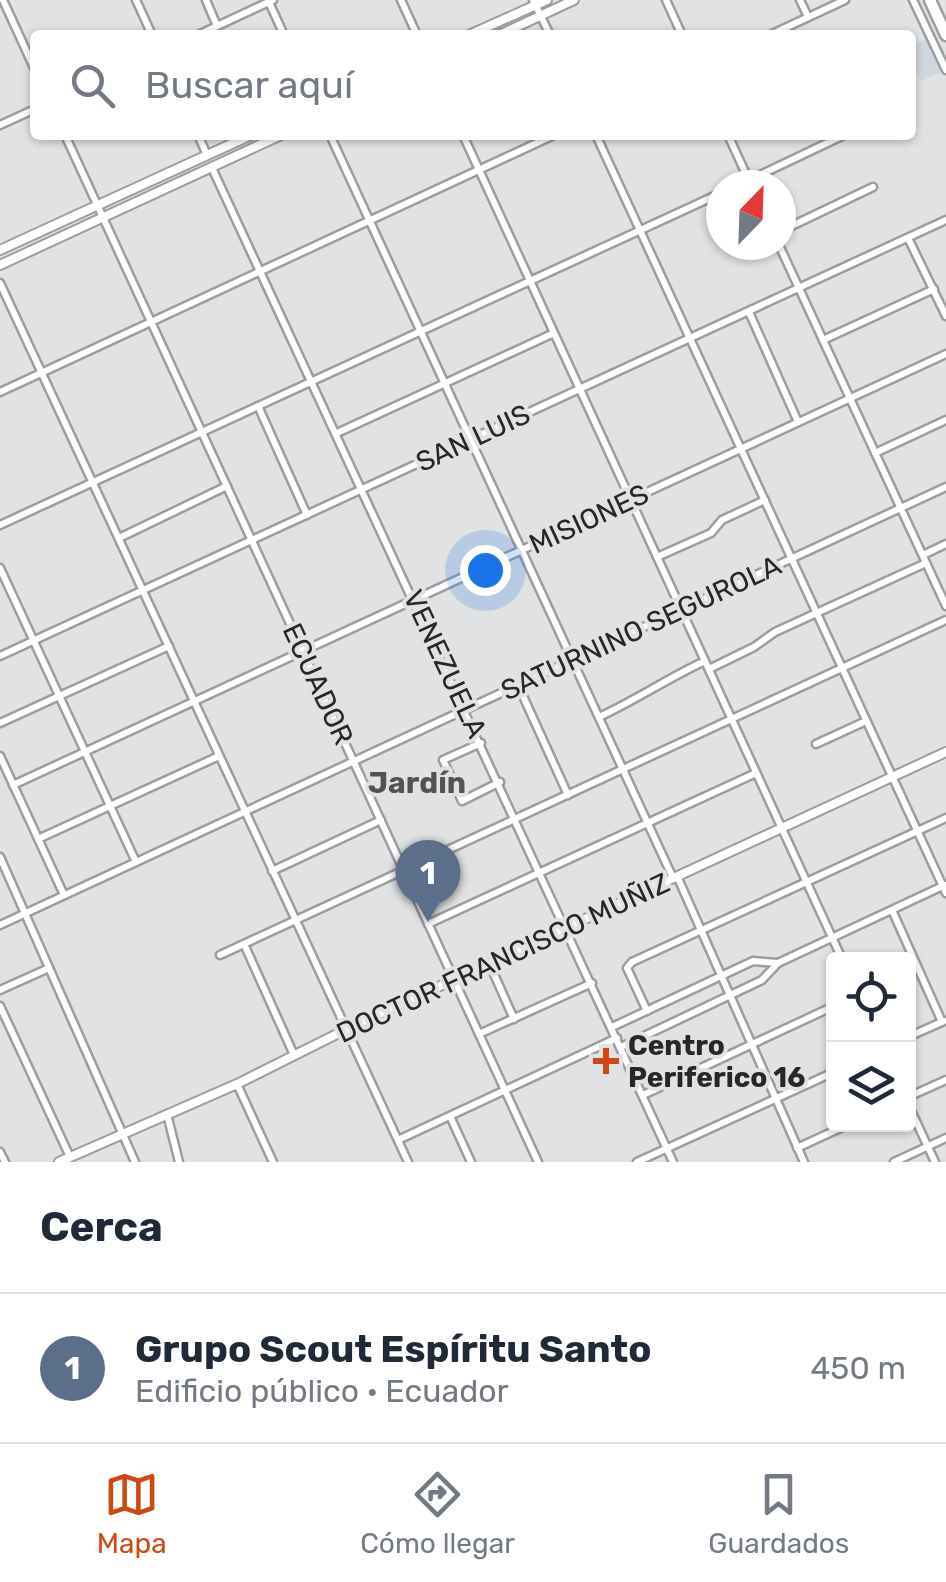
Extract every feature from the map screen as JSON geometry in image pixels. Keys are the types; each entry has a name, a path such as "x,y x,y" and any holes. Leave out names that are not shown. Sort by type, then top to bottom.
{"highway":[{"path":"930,0 946,35"}],"main road":[{"path":"479,30 547,0"},
{"path":"509,30 574,0"},
{"path":"0,250 241,140"},
{"path":"0,266 271,140"},
{"name":"DOCTOR FRANCISCO MUÑIZ","path":"59,1162 237,1084 347,1029 946,752"}],"street":[{"path":"3,0 30,59"},
{"path":"136,0 150,30"},
{"path":"206,0 218,26"},
{"path":"401,0 415,30"},
{"path":"666,0 680,30"},
{"path":"800,0 808,17"},
{"path":"781,30 844,0"},
{"path":"914,0 942,52 946,70"},
{"path":"209,30 270,1 282,30"},
{"path":"534,3 548,30"},
{"path":"0,125 30,111"},
{"name":"ECUADOR","path":"67,140 538,1162"},
{"path":"200,140 207,156"},
{"path":"332,140 647,823 701,931 804,1162"},
{"path":"465,140 838,952"},
{"path":"0,392 543,140"},
{"path":"598,140 945,888 778,963 762,980 621,1047"},
{"path":"730,140 744,170"},
{"path":"775,170 834,140"},
{"name":"VENEZUELA","path":"212,168 673,1162"},
{"path":"796,225 873,187"},
{"path":"0,525 706,201"},
{"name":"SAN LUIS","path":"0,656 946,220"},
{"path":"908,238 946,316"},
{"path":"786,260 945,601"},
{"path":"0,282 408,1162"},
{"path":"823,340 934,289"},
{"path":"748,312 798,422"},
{"path":"337,434 554,333"},
{"name":"MISIONES","path":"13,785 946,354"},
{"path":"258,406 307,516"},
{"path":"875,453 946,420"},
{"path":"119,538 228,486"},
{"name":"SATURNINO SEGUROLA","path":"0,924 946,486"},
{"path":"657,558 711,533 722,520 764,500"},
{"path":"599,718 642,697 664,680 707,665 816,613 946,544"},
{"path":"0,568 136,862"},
{"path":"220,956 946,620"},
{"path":"0,723 169,646"},
{"path":"518,686 568,794"},
{"path":"816,744 866,721"},
{"path":"481,742 443,760 462,801 500,782"},
{"path":"0,756 64,895"},
{"path":"38,839 219,756"},
{"path":"428,924 756,772"},
{"path":"646,1011 627,968 629,964 946,818"},
{"path":"272,871 381,820"},
{"path":"0,857 136,1162"},
{"path":"892,910 944,1021 916,1034"},
{"path":"244,944 294,1055"},
{"path":"612,1028 753,961 778,963"},
{"path":"489,964 514,1018"},
{"path":"0,990 49,968"},
{"path":"479,1034 592,983"},
{"path":"0,1006 70,1157"},
{"path":"643,1096 826,1010"},
{"path":"398,1140 617,1038"},
{"path":"637,1162 826,1076"},
{"path":"916,1096 946,1080"},
{"path":"237,1084 273,1162"},
{"path":"167,1114 179,1162"},
{"path":"450,1116 471,1162"},
{"path":"916,1118 935,1162"},
{"path":"798,1148 832,1132"},
{"path":"894,1162 946,1138"},
{"path":"0,1152 5,1162"}],"shaded area":[{"path":"927,39 942,72 921,81 916,70 916,44"}],"place":[{"name":"Grupo Scout Espíritu Santo","path":"428,922"},
{"name":"Centro Periferico 16","path":"606,1061"}],"district":[{"name":"Jardín","path":"417,783"}]}
